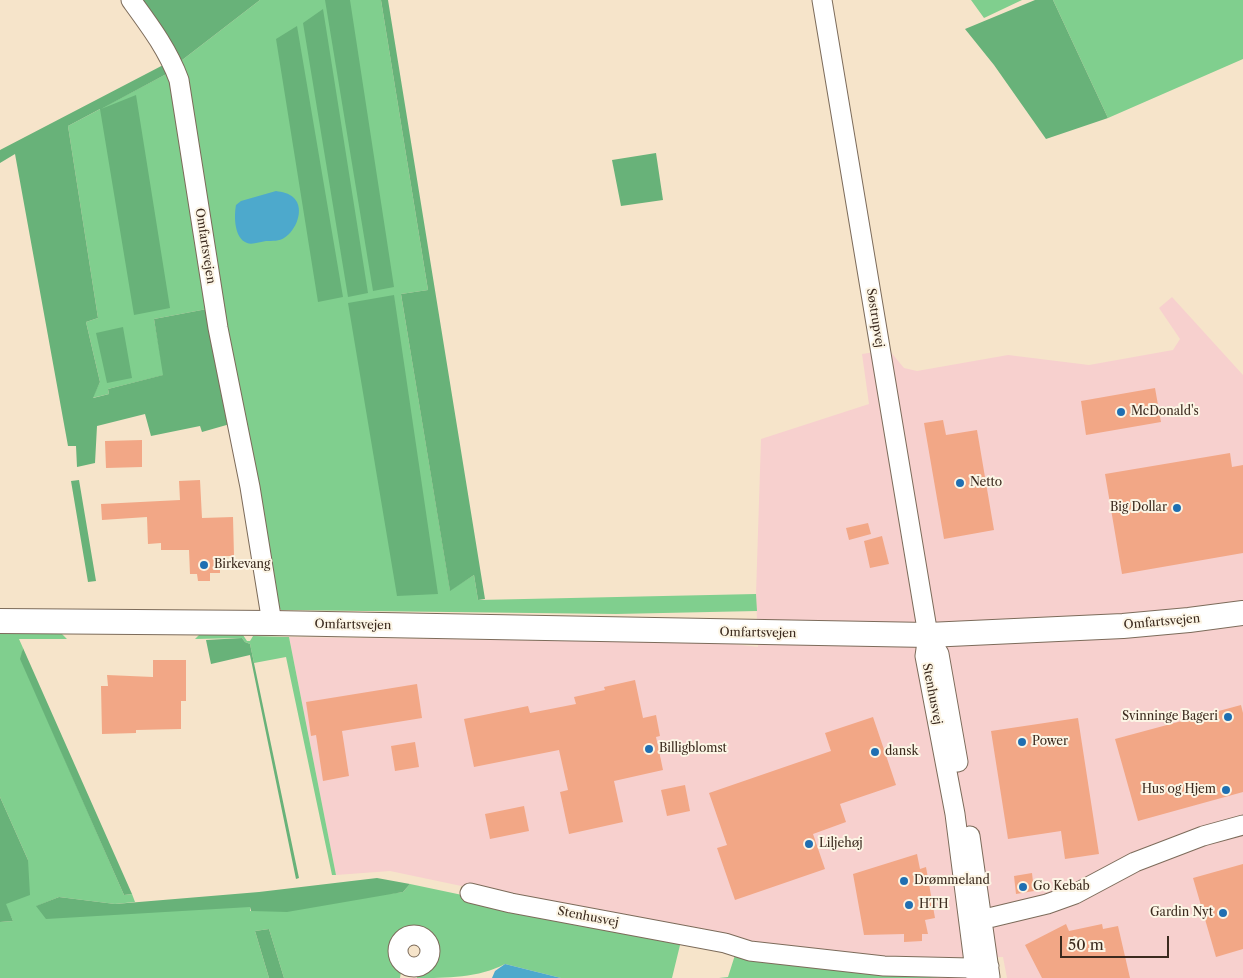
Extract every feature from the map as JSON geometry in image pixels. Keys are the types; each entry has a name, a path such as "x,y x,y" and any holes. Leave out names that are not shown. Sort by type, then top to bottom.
{"main road":[{"name":"Omfartsvejen","path":"0,621 272,623 928,635 1124,626 1243,613"}],"street":[{"name":"Omfartsvejen","path":"130,0 159,39 172,62 179,80 218,328 250,488 272,623"},
{"name":"Søstrupvej","path":"822,0 928,635"},
{"name":"Stenhusvej","path":"470,893 511,903 725,943 750,951 884,966 983,972 964,796 939,654 928,635"},
{"path":"976,921 1047,904 1075,894 1135,862 1203,836 1243,825"}],"shaded area":[{"path":"1172,297 1243,375 1243,978 1007,978 1003,957 864,959 740,939 509,896 390,871 336,875 289,637 726,643 758,647 756,594 761,439 869,404 862,354 889,350 904,368 917,371 1008,355 1089,365 1173,350 1180,339 1159,308"}],"green space":[{"path":"136,0 260,0 177,64"},
{"path":"260,0 381,0 428,290 401,294 450,590 474,575 478,600 756,594 757,611 616,614 281,610 273,603 254,479 177,64"},
{"path":"325,0 350,0 394,287 373,291"},
{"path":"381,0 388,0 485,599 478,600 474,575 450,591 401,294 428,290"},
{"path":"971,0 1022,0 984,18"},
{"path":"1035,0 1053,0 1108,118 1046,139 994,65 965,29"},
{"path":"1053,0 1243,0 1243,59 1108,118"},
{"path":"323,9 368,293 348,297 303,23"},
{"path":"297,26 343,297 318,302 276,39"},
{"path":"169,62 172,71 101,109 136,95 170,308 134,315 100,109 68,126 98,318 86,322 100,382 93,398 109,394 108,389 163,375 154,319 207,309 230,424 202,432 200,426 151,436 145,414 97,426 95,463 77,467 76,446 68,446 15,154 0,163 0,150"},
{"path":"172,71 207,309 154,319 164,375 108,389 109,394 92,398 100,382 86,322 98,318 68,126"},
{"path":"656,153 663,200 621,206 612,160"},
{"path":"394,295 438,594 397,596 348,303"},
{"path":"123,327 132,378 107,383 96,333"},
{"path":"79,480 96,581 88,582 71,481"},
{"path":"0,632 60,632 67,639 19,639 23,648 21,659 124,895 132,894 135,902 115,904 59,897 37,906 250,907 250,911 403,892 410,884 681,941 672,978 561,978 505,964 473,975 417,978 417,975 432,965 436,947 429,933 411,929 403,933 394,942 392,947 394,958 401,972 400,978 284,978 269,929 255,931 269,978 0,978 0,922 13,921 5,904 28,860 0,797"},
{"path":"199,635 243,635 247,641 250,641 253,636 289,637 336,875 332,875 286,657 254,663 250,644 242,638 195,639"},
{"path":"242,638 250,644 299,878 296,879 250,655 211,664 206,640"},
{"path":"23,648 132,894 124,895 20,659"},
{"path":"0,797 28,860 30,895 6,904 13,921 0,922"},
{"path":"377,878 410,884 403,892 287,912 251,911 250,907 46,919 36,906 59,897 115,904 259,892"},
{"path":"269,929 284,978 269,978 255,931"},
{"path":"735,955 860,972 943,978 719,978 728,977"}],"water":[{"path":"276,191 294,198 299,208 298,220 284,238 251,244 247,243 237,232 236,205 241,201"},
{"path":"505,964 561,978 492,978 495,971"}],"building":[{"name":"McDonald's","path":"1155,388 1161,422 1086,435 1081,401"},
{"name":"Netto","path":"943,420 946,435 977,430 994,530 944,539 924,423"},
{"path":"142,440 142,467 106,468 105,441"},
{"name":"Big Dollar","path":"1230,453 1232,467 1243,465 1243,553 1122,574 1105,474"},
{"path":"200,480 202,518 233,517 234,556 220,556 220,573 210,573 210,581 198,581 197,574 190,574 189,550 161,550 161,543 148,544 147,517 102,520 101,504 180,500 179,481"},
{"path":"868,523 871,534 849,540 846,528"},
{"path":"882,536 889,564 870,568 864,541"},
{"path":"153,660 186,660 186,701 181,701 181,729 136,730 136,733 102,734 101,686 108,686 107,675 153,677"},
{"path":"635,680 643,718 656,715 660,736 656,737 663,770 614,781 623,822 569,834 560,792 568,790 559,750 474,767 464,719 528,706 530,713 576,704 574,697 605,690 604,687"},
{"path":"417,684 422,718 342,731 349,776 323,781 316,735 311,736 306,702"},
{"path":"1241,705 1243,713 1243,792 1138,821 1115,739"},
{"path":"873,717 896,785 840,804 846,822 813,834 825,869 735,900 717,848 727,845 709,793 831,751 825,733"},
{"path":"1078,718 1099,854 1065,859 1061,831 1008,839 991,731"},
{"path":"415,742 419,767 395,771 391,746"},
{"path":"685,785 690,811 667,816 661,790"},
{"path":"524,806 529,831 490,839 485,814"},
{"path":"917,854 920,869 926,867 935,918 925,920 928,934 922,934 922,941 904,942 904,934 864,935 853,874"},
{"name":"Gardin Nyt","path":"1243,864 1243,949 1216,957 1193,878"},
{"path":"1032,873 1034,891 1016,894 1014,876"},
{"path":"1066,924 1069,931 1102,924 1103,929 1118,926 1130,978 1042,978 1025,945"}],"place":[{"name":"McDonald's","path":"1121,412"},
{"name":"Netto","path":"960,483"},
{"name":"Big Dollar","path":"1177,508"},
{"name":"Birkevang","path":"204,565"},
{"name":"Svinninge Bageri","path":"1228,717"},
{"name":"Power","path":"1022,742"},
{"name":"Billigblomst","path":"649,749"},
{"name":"dansk","path":"875,752"},
{"name":"Hus og Hjem","path":"1226,790"},
{"name":"Liljehøj","path":"809,844"},
{"name":"Drømmeland","path":"904,881"},
{"name":"Go Kebab","path":"1023,887"},
{"name":"HTH","path":"909,905"},
{"name":"Gardin Nyt","path":"1223,913"}]}
